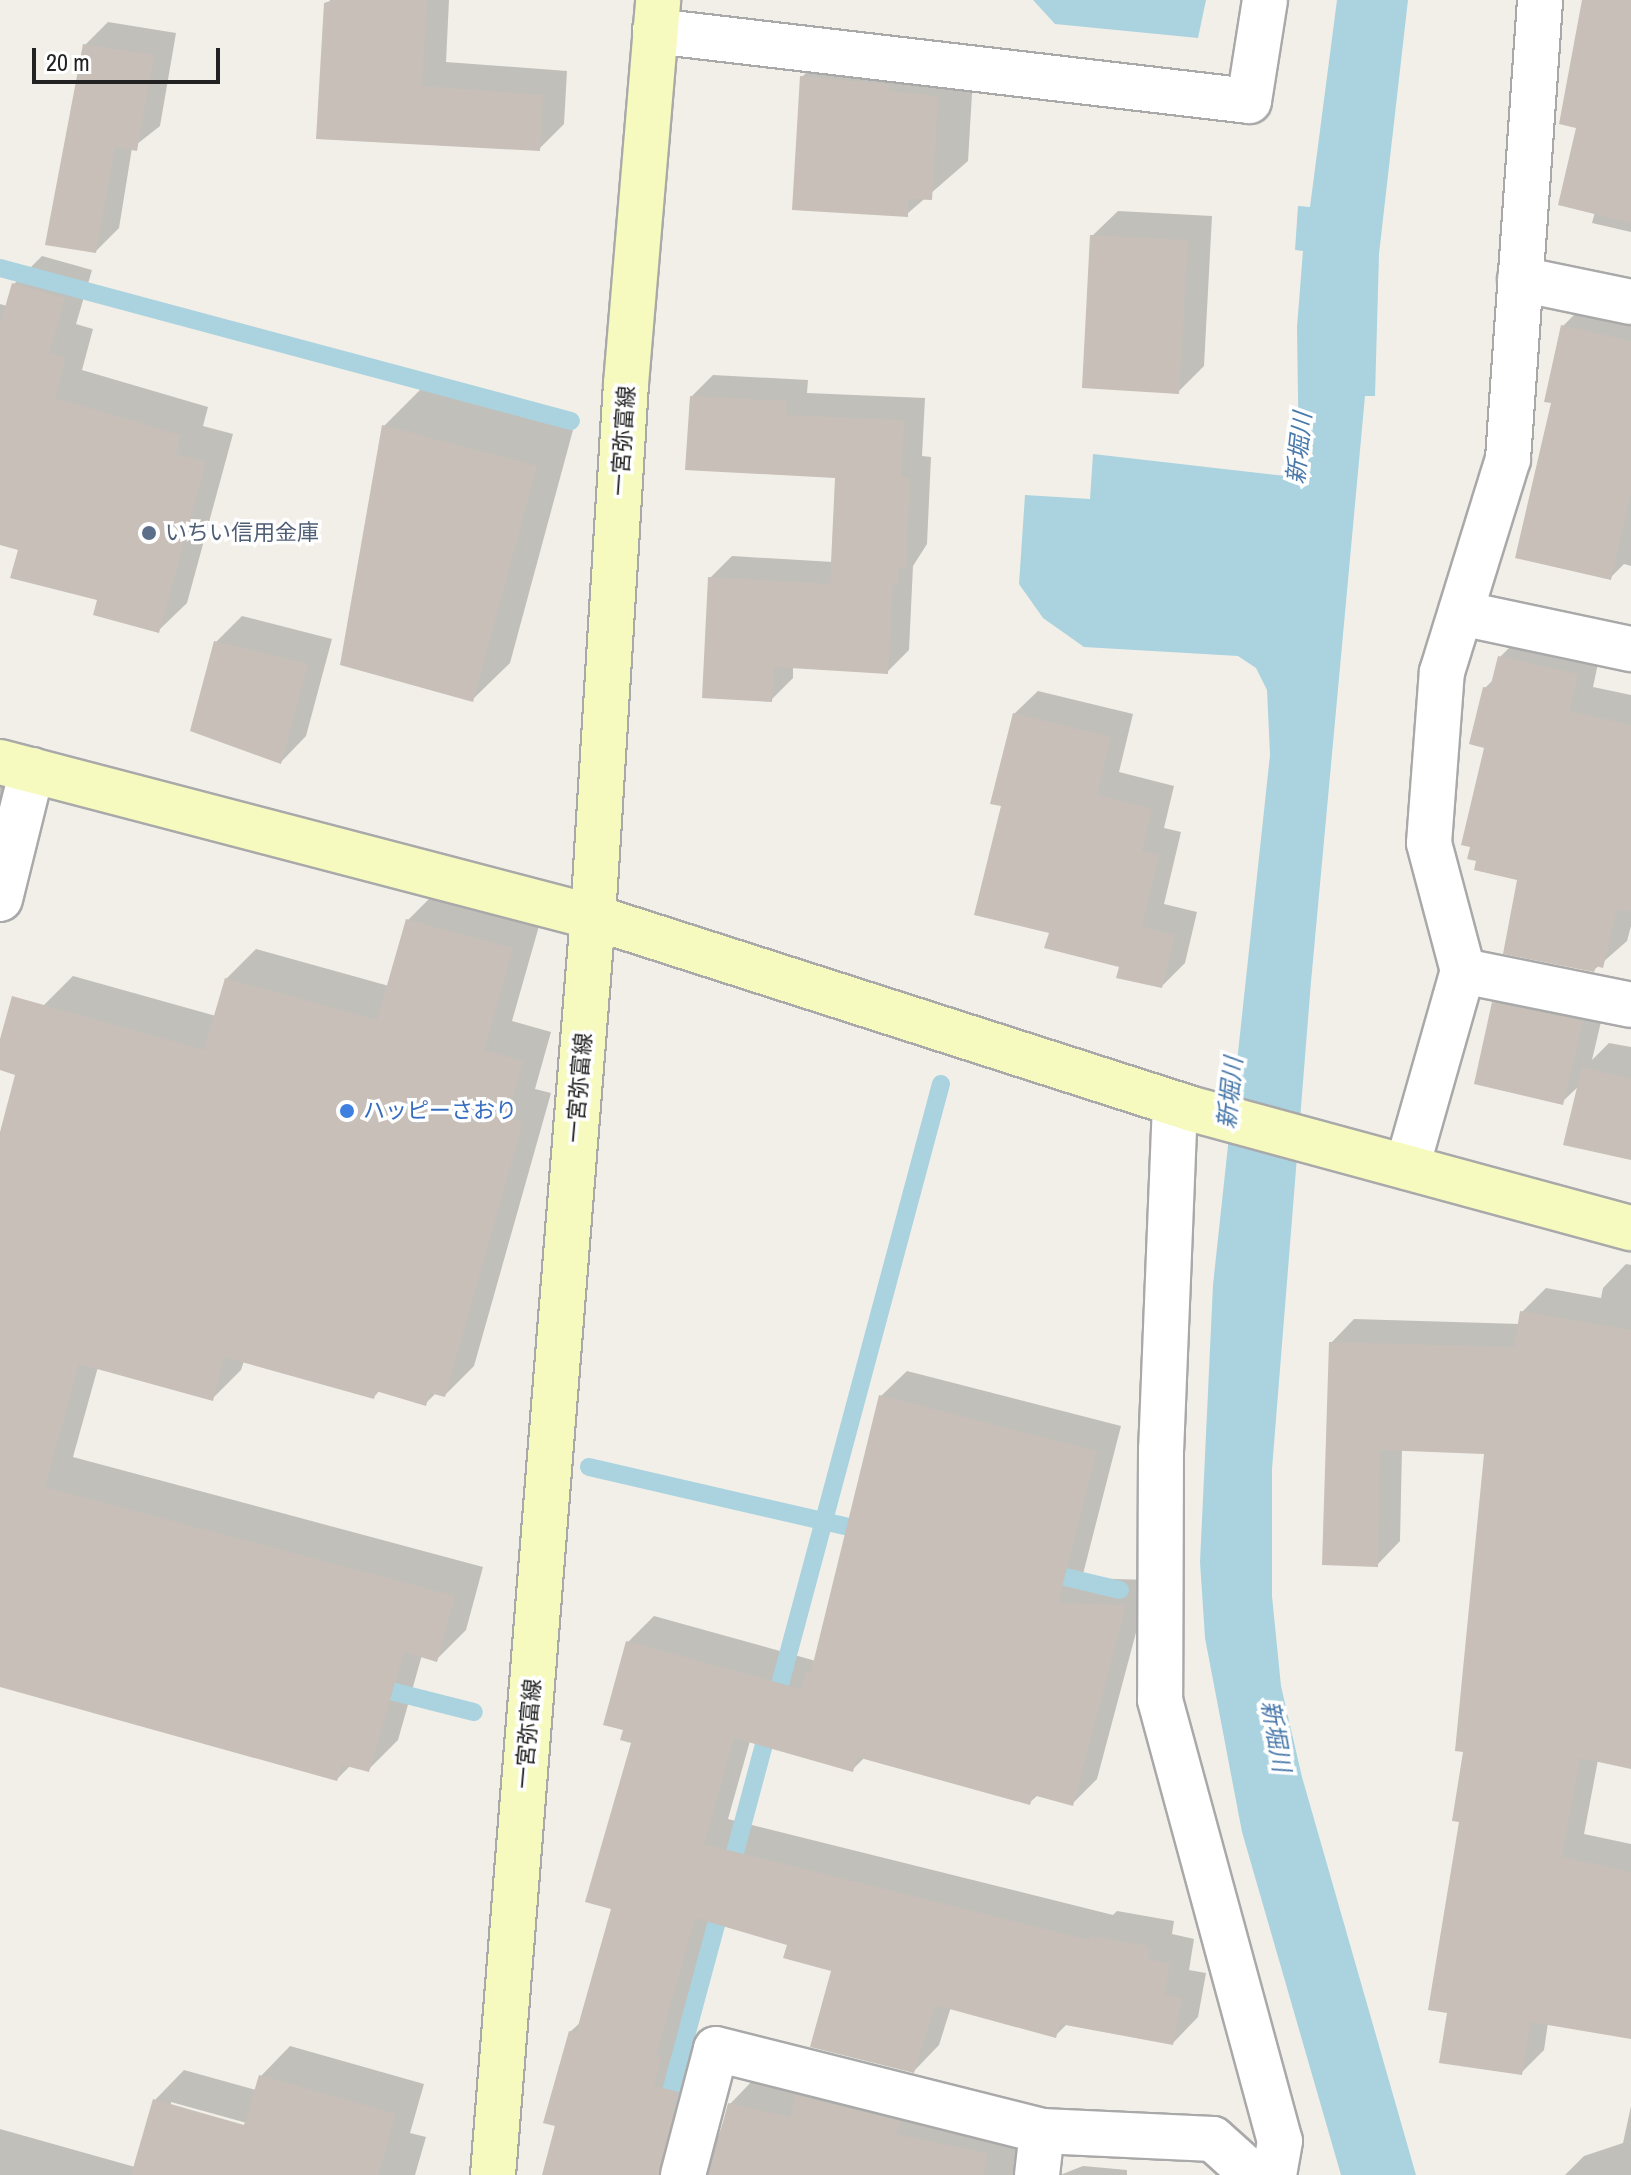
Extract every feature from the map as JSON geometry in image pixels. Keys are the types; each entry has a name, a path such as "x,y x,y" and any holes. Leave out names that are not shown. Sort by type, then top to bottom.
{"main road":[{"name":"一宮弥富線","path":"493,2175 593,917 626,384 657,16"},
{"path":"16,766 593,917 1184,1106 1631,1228"}],"street":[{"path":"657,16 1249,101 1265,0"},
{"path":"1407,1167 1463,971 1429,843 1442,672 1508,459 1540,0"},
{"path":"1520,279 1631,302"},
{"path":"1461,613 1631,649"},
{"path":"0,899 16,766"},
{"path":"1463,971 1631,1005"},
{"path":"1184,1106 1161,1449 1160,1700 1280,2141 1274,2175"},
{"path":"683,2175 716,2049 1042,2131 1213,2139 1253,2175"},
{"path":"1037,2175 1042,2131"}],"water":[{"path":"1033,0 1206,0 1198,38 1055,24"},
{"name":"新堀川","path":"1337,0 1408,0 1379,254 1375,396 1365,396 1311,982 1272,1469 1272,1596 1281,1686 1302,1777 1416,2175 1341,2175 1242,1832 1205,1638 1200,1562 1213,1285 1270,755 1267,690 1256,668 1238,656 1084,647 1043,618 1019,584 1025,495 1090,499 1093,454 1286,476 1288,463 1299,465 1297,327 1303,251 1295,250 1298,206 1310,207"}],"building":[{"path":"333,0 427,0 422,86 543,95 540,151 316,139 324,3"},
{"path":"1582,0 1631,0 1631,223 1558,205 1576,128 1559,124"},
{"path":"83,44 154,55 137,151 115,147 96,253 45,245"},
{"path":"800,76 889,84 889,91 938,96 932,200 908,199 908,217 792,210"},
{"path":"1090,235 1188,240 1179,394 1082,388"},
{"path":"12,283 65,298 49,353 66,357 55,398 181,435 176,454 206,462 159,633 93,615 97,600 10,578 18,550 0,545 0,325"},
{"path":"1561,325 1631,341 1631,493 1611,580 1515,558 1551,403 1544,402"},
{"path":"690,396 787,401 786,415 904,420 901,477 910,478 906,568 899,567 898,584 893,584 888,674 774,667 772,702 702,698 708,577 830,584 835,478 685,470"},
{"path":"382,425 537,466 473,702 340,665"},
{"path":"214,641 308,664 281,764 190,731"},
{"path":"1498,656 1578,674 1569,711 1631,725 1631,912 1617,909 1603,968 1596,966 1594,972 1503,954 1517,880 1474,870 1476,861 1467,859 1470,847 1461,845 1484,748 1469,744 1483,687 1490,688"},
{"path":"1013,713 1111,737 1097,795 1152,809 1142,851 1159,855 1142,927 1175,935 1162,988 1116,978 1119,967 1044,948 1049,933 974,915 1001,806 990,804"},
{"path":"406,919 513,948 484,1050 523,1061 507,1118 523,1122 445,1397 430,1393 426,1406 376,1391 374,1399 224,1357 213,1401 79,1364 45,1487 455,1596 437,1662 404,1652 369,1772 342,1765 337,1781 0,1687 0,1132 15,1075 0,1070 0,1039 12,996 204,1050 225,978 377,1020"},
{"path":"1492,1002 1583,1021 1563,1105 1474,1084"},
{"path":"1582,1067 1631,1079 1631,1160 1563,1145"},
{"path":"1520,1311 1631,1330 1631,1769 1580,1758 1562,1857 1631,1872 1631,2039 1530,2022 1522,2075 1439,2063 1447,2013 1428,2010 1459,1822 1452,1821 1463,1752 1455,1751 1484,1454 1380,1450 1378,1567 1322,1565 1329,1342 1514,1347"},
{"path":"879,1395 1097,1451 1058,1603 1126,1605 1073,1806 1033,1795 1030,1805 857,1757 853,1772 734,1738 704,1844 1089,1940 1090,1936 1149,1946 1148,1959 1170,1964 1165,1995 1182,1998 1173,2045 1060,2024 1056,2038 935,2005 914,2073 810,2047 831,1971 783,1958 787,1945 695,1918 656,2056 662,2057 654,2086 679,2092 659,2175 542,2175 555,2126 543,2123 569,2031 576,2033 611,1909 585,1902 631,1743 620,1740 623,1730 603,1725 626,1641 801,1689 806,1671 811,1672"},
{"path":"259,2075 396,2114 378,2175 131,2175 153,2099 244,2125"},
{"path":"796,2095 900,2121 896,2134 987,2153 984,2175 709,2175 728,2103 790,2117"}],"waterway":[{"path":"0,268 571,421"},
{"path":"729,1875 941,1084"},
{"path":"589,1467 871,1532"},
{"path":"1044,1572 1120,1590"},
{"path":"371,1686 474,1712"},
{"path":"665,2114 722,1903"}],"place":[{"name":"いちい信用金庫","path":"149,533"},
{"name":"ハッピーさおり","path":"347,1111"}]}
